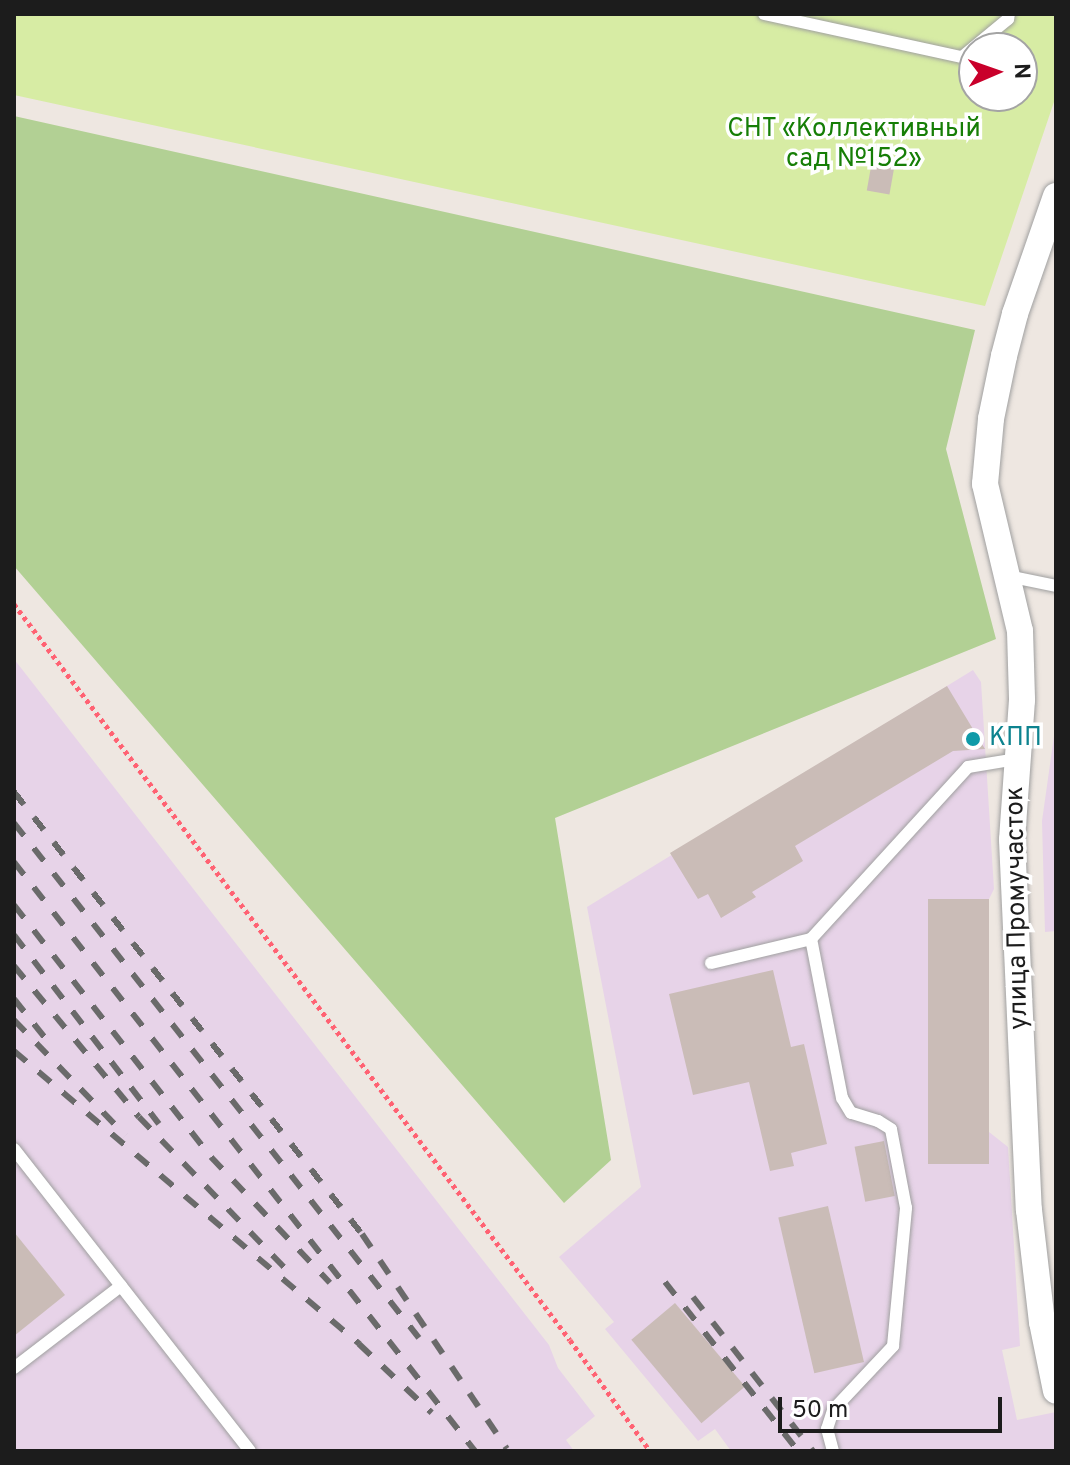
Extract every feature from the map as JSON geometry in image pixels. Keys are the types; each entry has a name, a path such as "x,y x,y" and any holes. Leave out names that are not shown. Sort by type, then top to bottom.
{"street":[{"name":"улица Промучасток","path":"1056,196 1015,314 986,454 985,484 990,518 1008,576 1020,631 1022,667 1012,840 1023,1087 1029,1210 1049,1321 1056,1391"}],"lane":[{"path":"764,14 962,57 1008,19 1009,14"},
{"path":"1008,576 1056,586"},
{"path":"711,963 811,939 968,767 1017,759"},
{"path":"811,939 842,1098 851,1113 878,1121 891,1129 906,1208 893,1346 833,1410 827,1429 833,1451"},
{"path":"14,1149 250,1451"},
{"path":"14,1368 121,1286"}],"path":[{"path":"14,604 570,1340 650,1451"}],"shaded area":[{"path":"14,659 549,1345 558,1368 595,1416 566,1440 574,1451 14,1451"},
{"path":"973,670 981,682 994,889 989,899 989,1132 1008,1147 1020,1346 1002,1350 1017,1420 1056,1412 1056,1451 731,1451 715,1429 698,1441 605,1329 614,1322 559,1257 641,1187 587,907"},
{"path":"1056,722 1056,931 1045,932 1042,821"}],"green space":[{"name":"СНТ «Коллективный сад №152»","path":"14,14 1056,14 1056,96 985,306 14,95"},
{"path":"14,116 975,330 946,449 996,639 555,818 611,1160 564,1203 14,566"}],"building":[{"path":"872,161 895,165 889,195 867,191"},
{"path":"947,686 985,749 953,751 795,846 803,861 752,892 756,897 721,918 708,894 698,899 670,853"},
{"path":"928,899 989,899 989,1164 928,1164"},
{"path":"773,970 791,1047 804,1044 827,1144 791,1153 794,1166 770,1171 749,1082 693,1095 669,994"},
{"path":"884,1141 895,1196 865,1202 855,1147"},
{"path":"828,1206 864,1362 814,1373 778,1217"},
{"path":"14,1232 65,1295 14,1336"},
{"path":"675,1303 745,1386 701,1423 631,1340"}],"railway":[{"path":"14,792 362,1234 507,1449"},
{"path":"14,823 419,1338"},
{"path":"14,862 475,1451"},
{"path":"14,905 211,1157 330,1283"},
{"path":"14,935 159,1124"},
{"path":"14,966 139,1117 286,1269"},
{"path":"14,999 46,1039"},
{"path":"14,1020 125,1135"},
{"path":"14,1051 359,1344 432,1413"},
{"path":"665,1282 798,1451"},
{"path":"693,1297 813,1451"}],"place":[{"name":"КПП","path":"973,739"}]}
